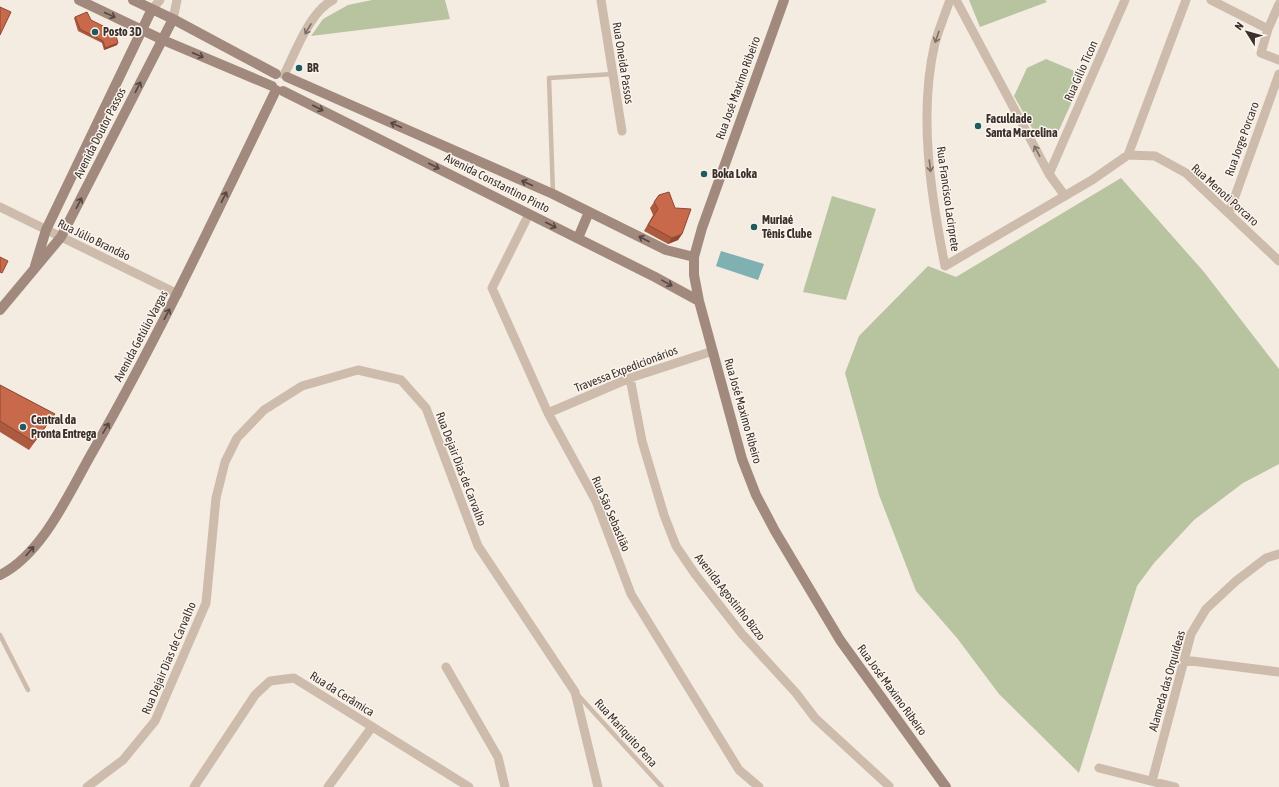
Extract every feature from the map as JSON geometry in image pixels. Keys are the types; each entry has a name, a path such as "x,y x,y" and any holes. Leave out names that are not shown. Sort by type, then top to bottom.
{"street":[{"name":"Avenida Constantino Pinto","path":"79,0 142,29 162,40 301,99 656,277 699,301"},
{"name":"Avenida Constantino Pinto","path":"133,0 283,75 553,194 666,250 694,257"},
{"name":"Avenida Doutor Passos","path":"34,270 46,230 142,29 152,9 160,0"},
{"name":"Avenida Doutor Passos","path":"0,310 61,237 173,19 177,0"},
{"path":"283,75 288,85 277,89 271,80 283,75 315,18 326,3 333,0"},
{"name":"Rua Oneida Passos","path":"601,0 622,131"},
{"name":"Rua José Maximo Ribeiro","path":"784,0 702,228 694,257 694,276 699,301 742,459 756,495 775,531 840,640 946,787"},
{"name":"Rua Francisco Lacirprete","path":"950,0 935,43 929,93 928,145 939,236 945,266 1065,196"},
{"path":"956,0 1049,174 1065,196 1092,180 1128,155 1186,0"},
{"name":"Rua Gilio Ticon","path":"1049,174 1125,0"},
{"path":"1211,0 1268,30"},
{"path":"1279,4 1268,30 1261,53 1279,60"},
{"name":"Rua Jorge Porcaro","path":"1228,213 1279,74"},
{"path":"301,99 299,91 301,87 306,85"},
{"name":"Avenida Getúlio Vargas","path":"0,575 27,555 48,529 126,393 178,294 277,89"},
{"name":"Rua Menoti Porcaro","path":"1128,155 1155,156 1186,173 1279,261"},
{"name":"Rua Júlio Brandão","path":"0,207 178,294"},
{"path":"578,238 589,212"},
{"name":"Rua São Sebastião","path":"529,214 492,288 548,413 596,501 631,594 739,770 759,787"},
{"name":"Travessa Expedicionários","path":"548,413 630,378 712,350"},
{"name":"Rua Dejair Dias de Carvalho","path":"87,787 124,760 155,721 206,603 216,498 225,462 237,438 264,410 302,386 358,370 401,380 426,408 478,546 575,692 598,787"},
{"name":"Avenida Agostinho Bizzo","path":"630,378 642,441 664,515 676,546 695,574 742,634 796,692 814,718 889,786"},
{"name":"Alameda das Orquídeas","path":"1152,781 1191,634 1206,609 1236,581 1266,558 1279,554"},
{"path":"1184,660 1279,672"},
{"path":"446,667 498,757 505,787"},
{"name":"Rua da Cerâmica","path":"194,787 256,695 270,681 294,678 459,784 469,787"},
{"path":"328,787 372,727"},
{"path":"1099,768 1175,787"}],"lane":[{"path":"553,194 549,78 613,74"},
{"path":"0,635 28,690"},
{"name":"Rua Mariquito Pena","path":"575,692 662,787"}],"green space":[{"path":"372,0 445,0 450,19 311,36 323,19 348,5"},
{"path":"969,0 1045,0 1047,2 980,27"},
{"path":"1046,59 1084,75 1055,139 1033,130 1014,96 1027,68"},
{"path":"1121,178 1204,272 1279,369 1279,464 1243,483 1194,520 1154,563 1137,586 1079,773 999,694 957,638 916,591 879,495 845,373 859,336 928,266 956,277"},
{"path":"832,196 876,209 846,300 803,292"}],"water":[{"path":"721,251 764,264 758,280 716,266"}],"building":[{"path":"0,7 11,12 0,35"},
{"path":"87,12 91,20 115,32 118,43 105,48 103,41 80,29 75,17"},
{"path":"669,192 675,208 691,209 682,234 672,238 648,225 658,209 654,202 659,195"},
{"path":"0,257 8,261 2,273 0,272"},
{"name":"Central da Pronta Entrega","path":"0,385 55,414 34,442 0,421"}],"place":[{"name":"Posto 3D","path":"95,32"},
{"name":"BR","path":"299,68"},
{"name":"Faculdade Santa Marcelina","path":"978,126"},
{"name":"Boka Loka","path":"704,174"},
{"name":"Muriaé Tênis Clube","path":"754,227"},
{"name":"Central da Pronta Entrega","path":"23,427"}]}
